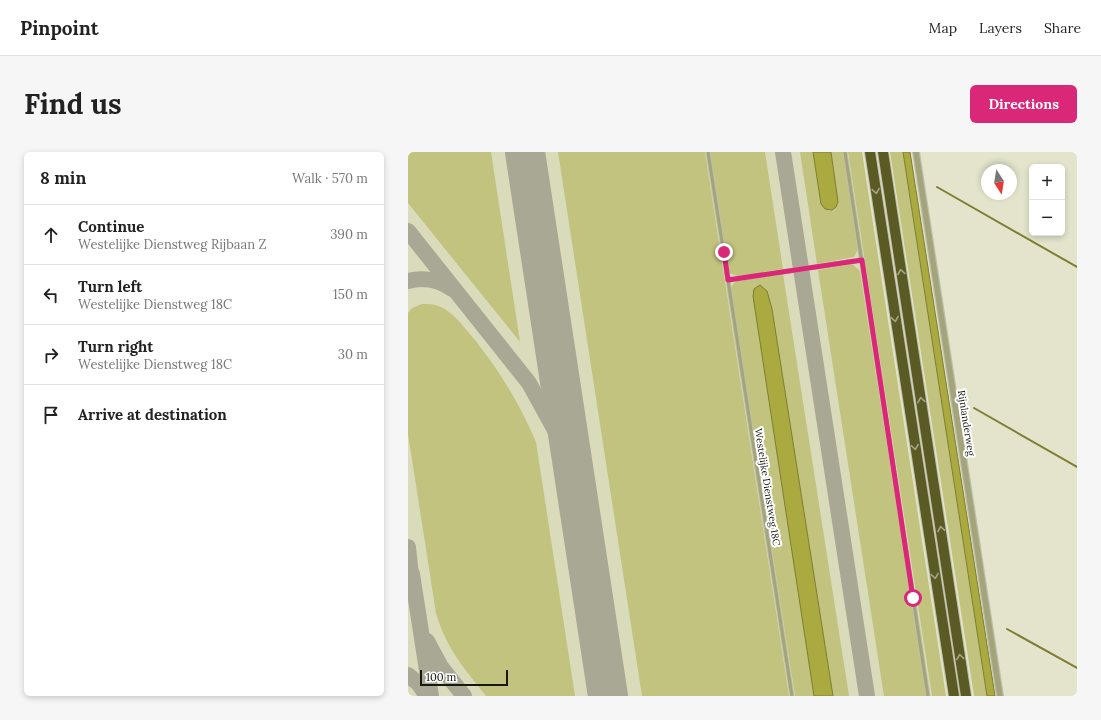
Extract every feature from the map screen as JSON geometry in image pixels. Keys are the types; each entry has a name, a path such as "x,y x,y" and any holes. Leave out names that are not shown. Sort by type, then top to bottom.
{"highway":[{"path":"870,152 954,696"},
{"path":"882,152 966,696"}],"street":[{"name":"Rijnlanderweg","path":"916,152 1000,696"}],"lane":[{"name":"Westelijke Dienstweg 18C","path":"708,152 792,696"},
{"path":"845,152 928,696"},
{"path":"728,280 862,260"}],"shaded area":[{"path":"408,152 849,152 933,696 408,696"},
{"path":"813,152 831,152 838,202 836,207 832,210 825,209 821,204"},
{"path":"903,152 910,152 995,696 987,696"},
{"path":"760,285 767,291 772,309 833,696 814,696 753,296 754,289"}],"green space":[{"path":"408,152 491,152 520,342 408,203"},
{"path":"558,152 705,152 789,696 642,696"},
{"path":"710,152 765,152 783,269 737,276 729,273"},
{"path":"800,152 813,152 821,204 838,205 831,152 843,152 858,249 854,257 817,264"},
{"path":"848,152 862,152 946,696 932,696"},
{"path":"890,152 903,152 987,696 974,696"},
{"path":"852,264 860,271 926,696 884,696 818,270"},
{"path":"783,274 849,696 795,696 731,289 733,284 737,281"},
{"path":"422,304 435,305 448,311 475,340 509,389 536,442 575,696 486,696 456,657 440,625 436,613 408,434 408,313 412,308"}],"waterway":[{"path":"937,187 1077,267"},
{"path":"974,408 1077,467"},
{"path":"1007,629 1077,668"}],"taxiway":[{"path":"783,152 867,696"},
{"path":"408,231 529,383 556,432 578,498"},
{"path":"408,281 419,279 431,280 442,283 452,289"},
{"path":"408,547 412,585"},
{"path":"412,574 431,696"},
{"path":"427,641 441,667 464,696"},
{"path":"408,675 418,683 427,696"}],"runway":[{"path":"525,152 608,696"}],"route":[{"path":"724,252 728,280 862,260 913,598"}]}
